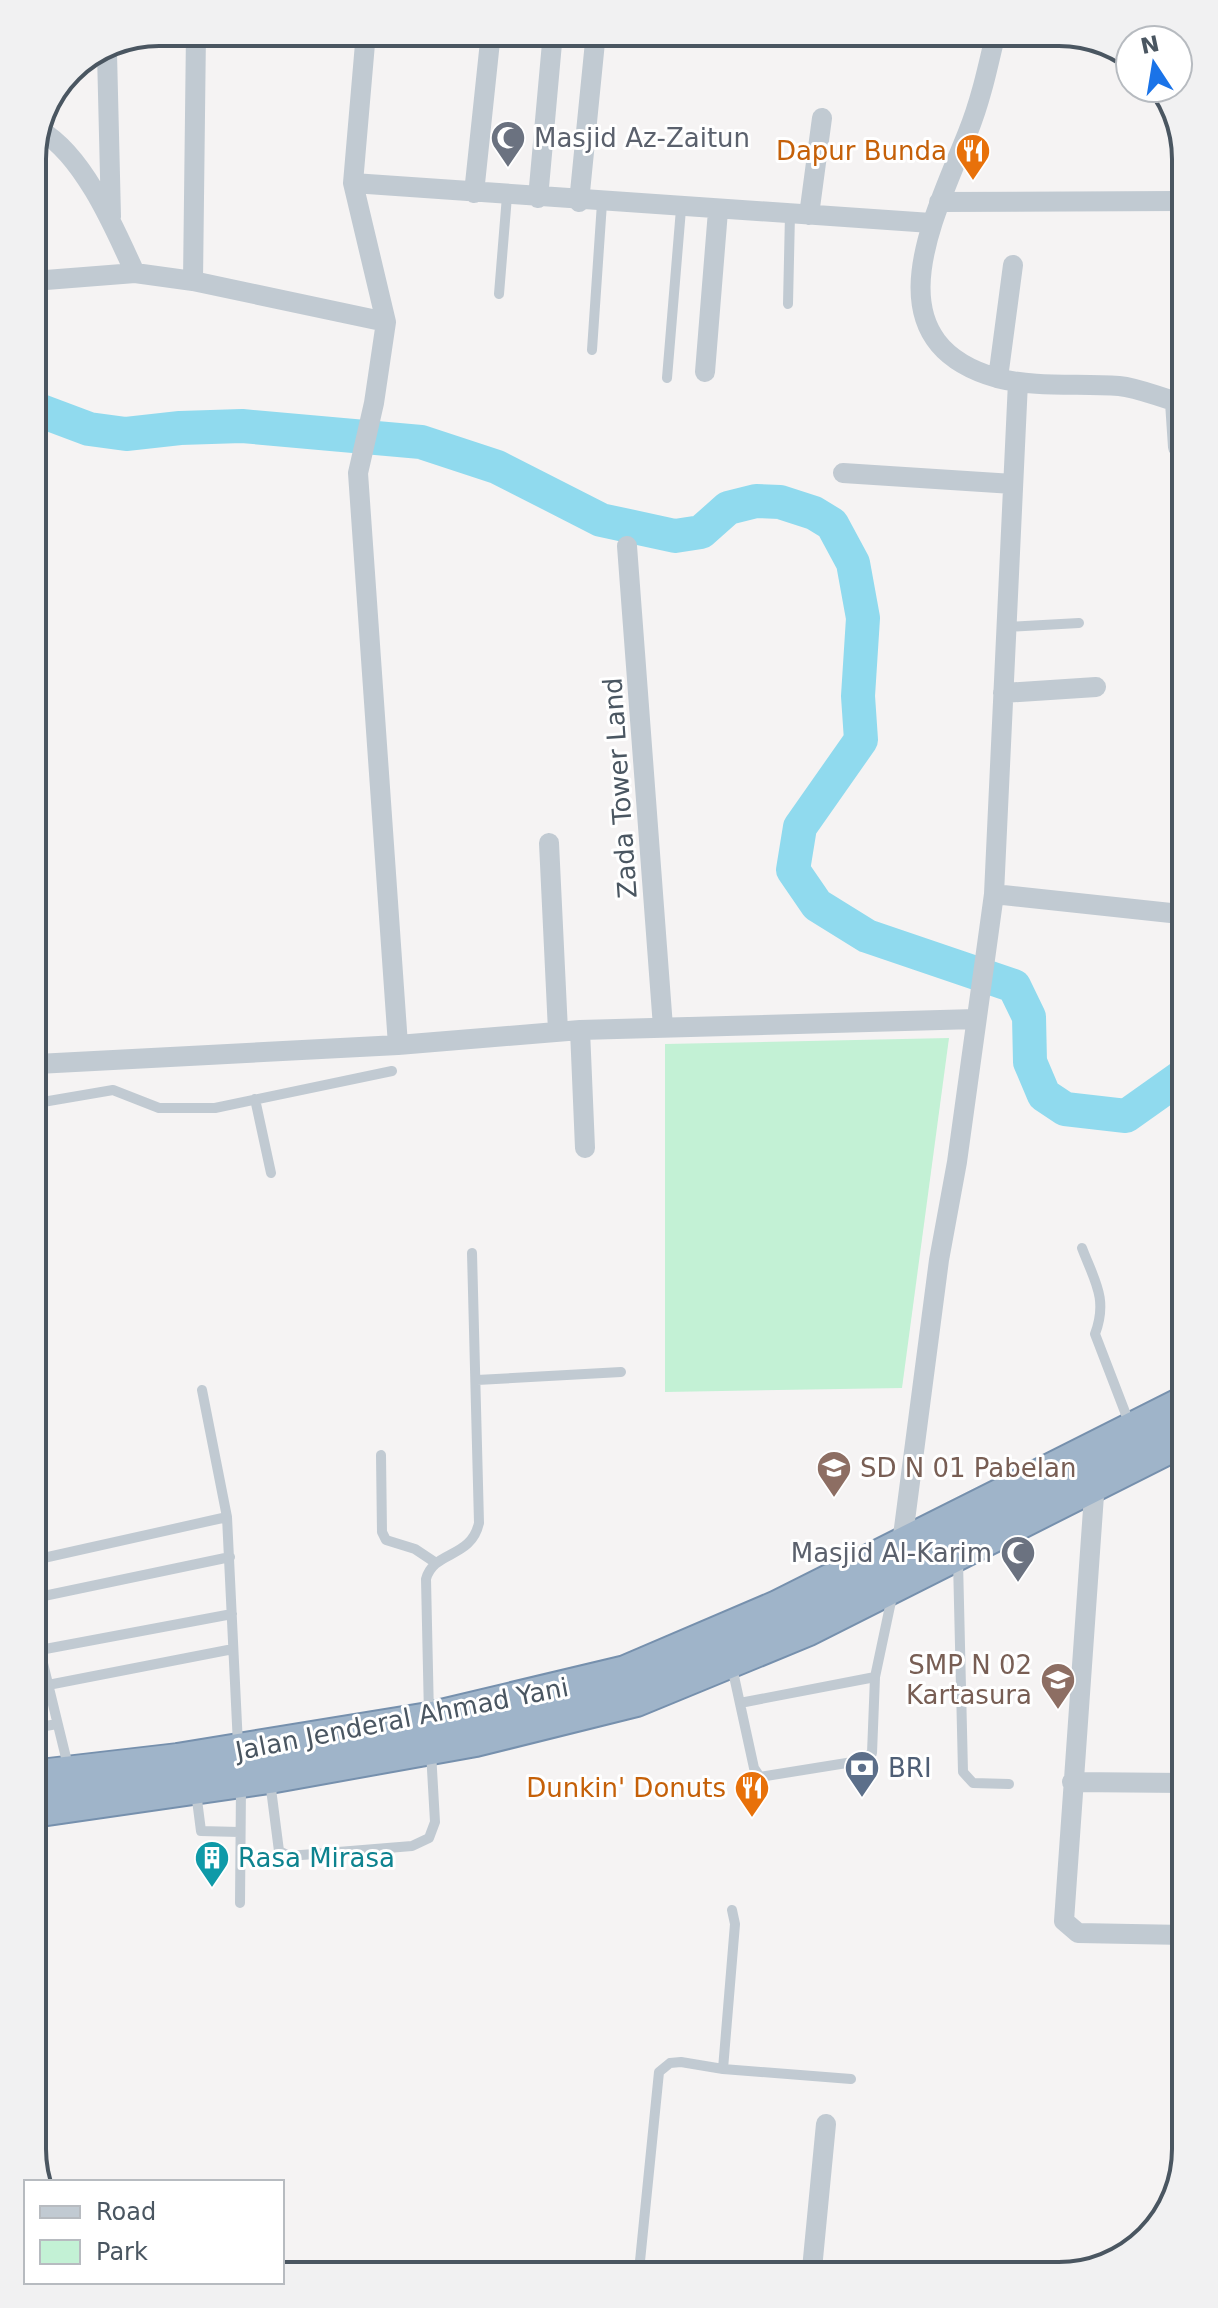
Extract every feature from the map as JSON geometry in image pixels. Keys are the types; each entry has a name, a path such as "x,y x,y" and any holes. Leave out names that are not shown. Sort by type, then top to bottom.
{"highway":[{"name":"Jalan Jenderal Ahmad Yani","path":"727,1648 902,1547 1172,1410"},
{"name":"Jalan Jenderal Ahmad Yani","path":"46,1808 196,1787 250,1769 430,1734 626,1673 806,1629 1172,1444"},
{"name":"Jalan Jenderal Ahmad Yani","path":"55,1775 250,1769"}],"street":[{"path":"193,281 196,46"},
{"path":"365,46 353,183 386,322 374,403 358,473 398,1045"},
{"path":"474,193 490,46"},
{"path":"538,198 552,46"},
{"path":"579,202 595,46"},
{"path":"993,46 978,106 931,223 921,302 927,330 948,354 1008,380 1122,386 1172,401"},
{"path":"107,59 111,218"},
{"path":"799,215 822,118"},
{"path":"49,136 56,141 111,218 135,273"},
{"path":"353,183 579,202 931,223"},
{"path":"939,202 1172,201"},
{"path":"705,372 718,211"},
{"path":"895,1583 994,894 1013,484 1008,380 1013,265"},
{"path":"46,280 135,273 193,281 386,322"},
{"path":"843,473 1013,484"},
{"name":"Zada Tower Land","path":"627,546 663,1027"},
{"path":"1003,693 1096,687"},
{"path":"549,843 558,1031"},
{"path":"994,894 1172,913"},
{"path":"46,1064 398,1045 558,1031 976,1019"},
{"path":"580,1030 585,1148"},
{"path":"1095,1481 1084,1663 1062,1914 1067,1927 1078,1933 1172,1935"},
{"path":"1072,1782 1172,1783"},
{"path":"813,2262 826,2124"}],"lane":[{"path":"499,294 507,196"},
{"path":"592,350 602,203"},
{"path":"667,378 681,209"},
{"path":"788,304 799,215"},
{"path":"1006,627 1079,623"},
{"path":"46,1101 113,1090 159,1108 183,1110 392,1071"},
{"path":"255,1099 271,1173"},
{"path":"1082,1248 1102,1302 1103,1314 1095,1334 1133,1430"},
{"path":"202,1390 227,1517 233,1649 250,1769 279,1851 289,1856 412,1846 429,1838 435,1822 426,1579 436,1563 471,1543 479,1523 472,1253"},
{"path":"477,1380 621,1372"},
{"path":"381,1455 382,1532 386,1540 415,1549 436,1563"},
{"path":"46,1557 227,1517"},
{"path":"958,1551 963,1772 973,1783 1009,1784"},
{"path":"46,1596 230,1557"},
{"path":"727,1648 754,1768 760,1777 859,1761 872,1753 874,1744 875,1677 895,1583"},
{"path":"46,1647 232,1614"},
{"path":"48,1685 233,1649"},
{"path":"46,1676 57,1724 55,1775"},
{"path":"740,1703 875,1677"},
{"path":"46,1726 57,1724"},
{"path":"240,1903 239,1832 250,1769"},
{"path":"196,1787 201,1831 239,1832"},
{"path":"723,2069 735,1924 732,1910"},
{"path":"640,2262 659,2072 670,2063 681,2062 723,2069 851,2079"}],"green space":[{"path":"949,1038 902,1388 665,1392 665,1044"}],"waterway":[{"path":"46,413 89,429 126,434 242,426 421,442 497,467 601,520 675,536 701,532 728,508 756,501 780,502 814,513 832,524 853,563 863,618 858,696 861,740 800,827 793,870 817,905 867,936 1014,986 1029,1017 1030,1062 1044,1095 1065,1109 1126,1116 1172,1083"}],"place":[{"name":"Masjid Az-Zaitun","path":"508,169"},
{"name":"Dapur Bunda","path":"973,182"},
{"name":"SD N 01 Pabelan","path":"834,1499"},
{"name":"Masjid Al-Karim","path":"1018,1584"},
{"name":"SMP N 02 Kartasura","path":"1058,1711"},
{"name":"BRI","path":"862,1799"},
{"name":"Dunkin' Donuts","path":"752,1819"},
{"name":"Rasa Mirasa","path":"212,1889"}]}
